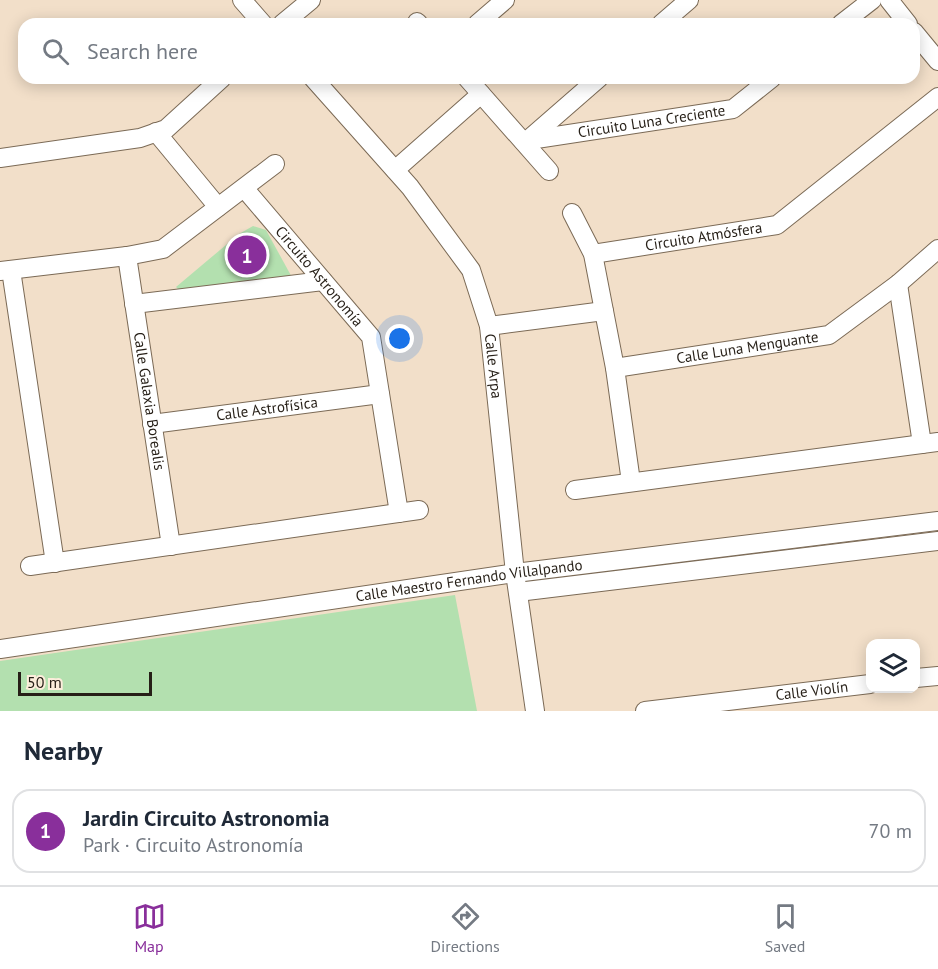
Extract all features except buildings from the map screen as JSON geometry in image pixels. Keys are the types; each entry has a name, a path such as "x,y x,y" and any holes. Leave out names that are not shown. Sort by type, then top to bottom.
{"street":[{"path":"242,0 258,18"},
{"path":"289,18 311,0"},
{"path":"484,18 505,0"},
{"path":"668,18 689,0"},
{"path":"849,18 872,0"},
{"path":"889,0 903,18"},
{"path":"920,39 938,61"},
{"path":"0,158 140,138 166,129 215,84"},
{"name":"Calle Arpa","path":"318,84 395,170 471,270 489,326 515,573 535,711"},
{"path":"472,84 526,140 549,171"},
{"path":"526,140 592,84"},
{"name":"Circuito Luna Creciente","path":"526,140 733,109 764,84"},
{"path":"395,170 481,94"},
{"name":"Circuito Atmósfera","path":"593,254 777,225 938,98"},
{"path":"156,132 218,207"},
{"path":"55,563 5,271 127,256 163,249 275,164"},
{"name":"Circuito Astronomía","path":"244,188 371,337 399,513"},
{"path":"572,213 593,254 615,368 631,483"},
{"path":"575,490 930,443 898,284 938,249"},
{"name":"Calle Galaxia Borealis","path":"127,256 171,546"},
{"path":"134,304 323,280"},
{"name":"Calle Luna Menguante","path":"615,368 829,335 898,284"},
{"path":"489,326 604,311"},
{"name":"Calle Astrofísica","path":"152,424 380,394"},
{"path":"30,566 418,510"},
{"name":"Calle Maestro Fernando Villalpando","path":"0,649 515,573 938,521"},
{"name":"Calle Maestro Fernando Villalpando","path":"518,592 938,541"},
{"path":"920,678 938,676"},
{"name":"Calle Violín","path":"645,711 866,684"}],"green space":[{"path":"253,226 266,230 294,281 183,294 176,287 239,234"},
{"path":"455,595 477,711 0,711 0,661"}],"place":[{"name":"Jardin Circuito Astronomia","path":"247,255"}]}
